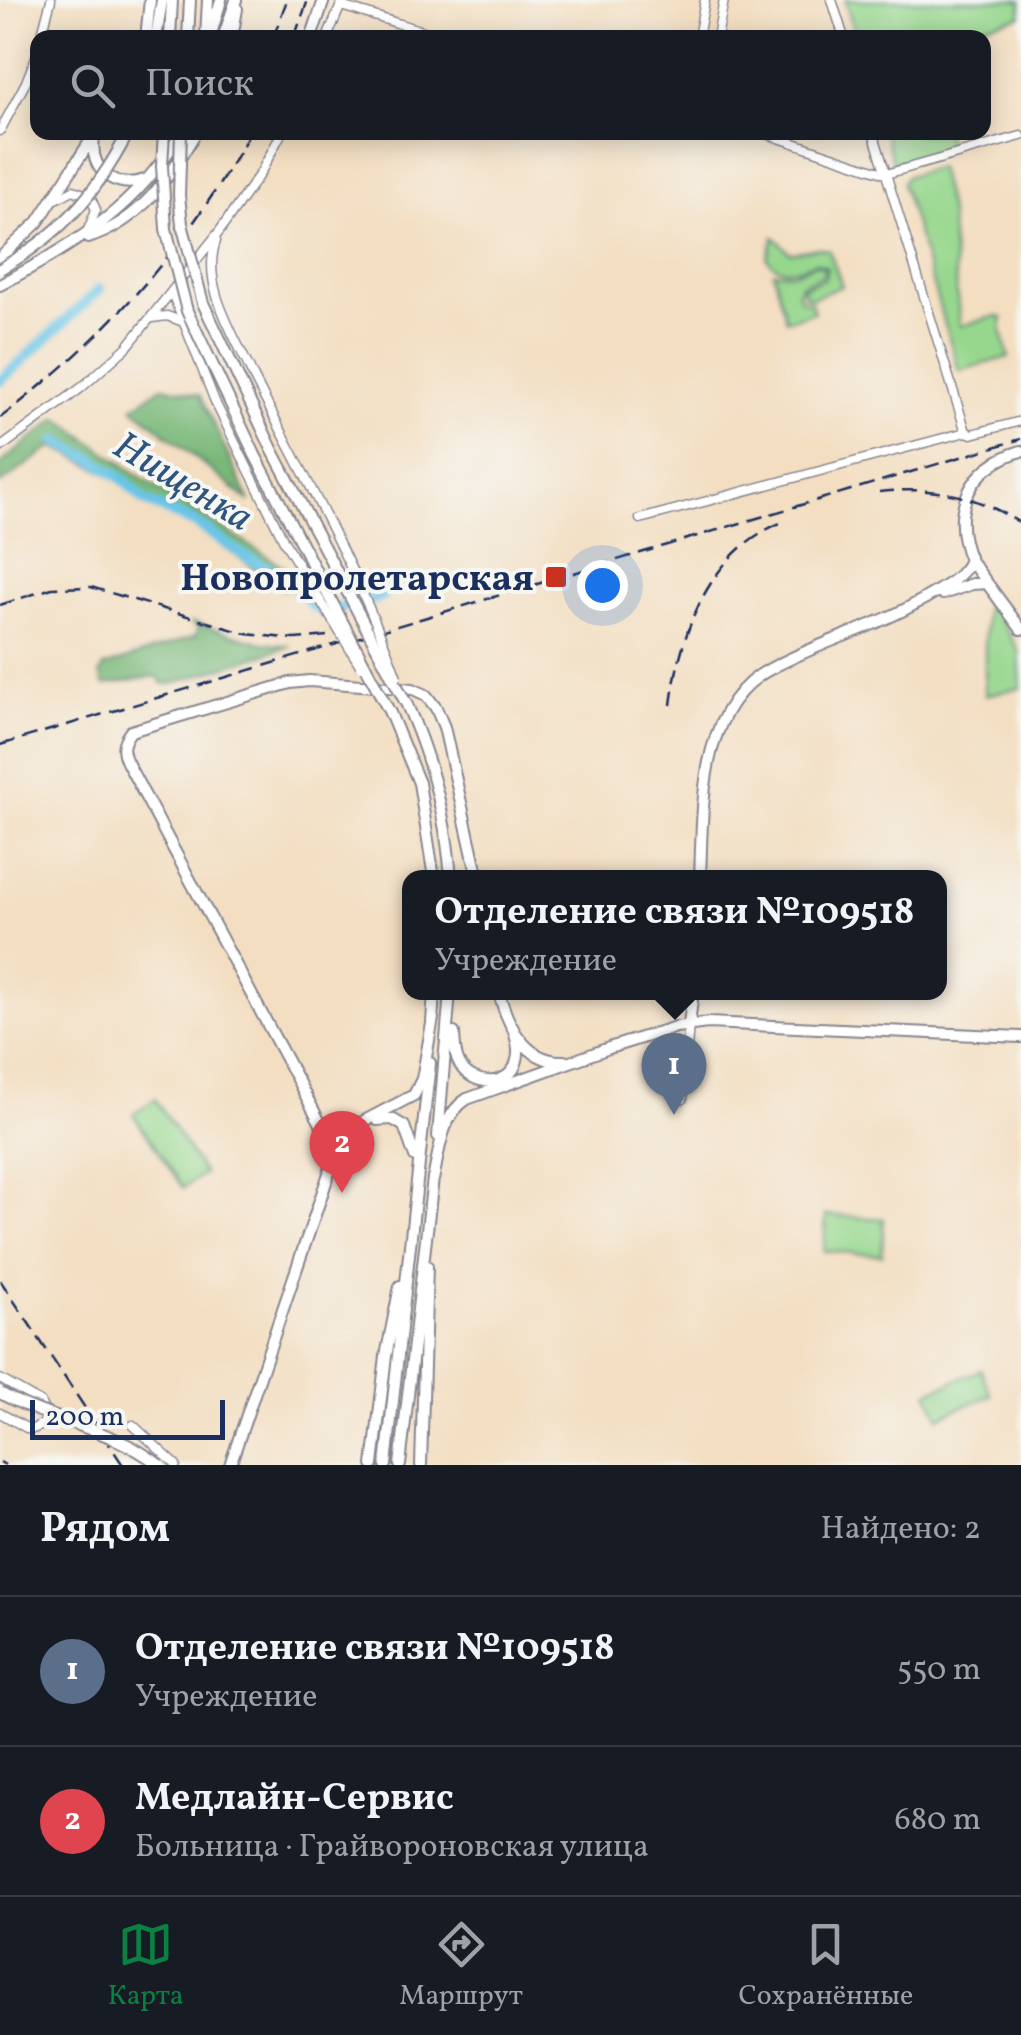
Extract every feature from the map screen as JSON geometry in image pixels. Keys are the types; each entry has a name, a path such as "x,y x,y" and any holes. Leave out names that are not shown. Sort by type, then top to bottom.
{"main road":[{"path":"145,30 148,0"},
{"path":"157,30 162,0"},
{"path":"170,30 172,0"},
{"path":"188,30 192,0"},
{"path":"208,0 208,30"},
{"path":"211,30 221,0"},
{"path":"225,30 237,0"},
{"path":"233,30 237,0"},
{"path":"314,30 324,0"},
{"path":"0,258 24,238 53,202 92,140"},
{"path":"95,140 93,152 103,174 125,184 151,177"},
{"path":"0,269 28,253 77,212 98,186 124,140"},
{"path":"164,140 166,229 187,311 255,456 390,713 420,783 433,870"},
{"path":"0,285 96,229 151,177 176,140"},
{"path":"181,140 182,224 202,303 272,449 407,705 436,781 450,870"},
{"path":"78,241 122,225 137,212 170,176 191,140"},
{"path":"1021,451 994,460 974,482 963,516 970,560 1021,629"},
{"path":"918,602 950,583 970,560"},
{"path":"701,870 708,768 717,734 735,701 764,672 918,602 963,586 987,583"},
{"path":"339,1142 322,1126 122,747 131,731 290,683 413,688 436,708 444,727 476,870"},
{"path":"386,1465 433,1000"},
{"path":"400,1465 446,1073 451,1000"},
{"path":"452,1000 457,1058 476,1080 500,1080 512,1070 518,1056 514,1028"},
{"path":"502,1000 514,1028 533,1055 547,1060 570,1060"},
{"path":"689,1024 692,1000"},
{"path":"230,1465 339,1142 347,1130 408,1100 418,1088 432,1018"},
{"path":"433,1180 448,1122 458,1104 570,1060 689,1024 1021,1037"},
{"path":"366,1122 392,1119 404,1126 414,1149 417,1178"},
{"path":"421,1465 426,1222"},
{"path":"373,1465 386,1356 410,1241"},
{"path":"0,1393 45,1416 128,1444 159,1465"}],"street":[{"path":"43,30 51,0"},
{"path":"699,30 705,0"},
{"path":"718,30 724,0"},
{"path":"832,0 841,30"},
{"path":"330,30 342,3 422,30"},
{"path":"0,131 3,113 30,66"},
{"path":"785,140 886,174 1021,136"},
{"path":"0,448 94,377 127,346 219,232 261,172 278,140"},
{"path":"876,140 966,432"},
{"path":"53,202 73,190 84,192 93,200 95,214 78,241"},
{"path":"219,232 210,262 212,283 254,378 374,614 407,705"},
{"path":"172,293 216,404 284,542 390,713"},
{"path":"152,318 167,316 182,322"},
{"path":"640,520 966,432 972,434 1021,421"},
{"path":"684,1100 689,1024"},
{"path":"0,1380 42,1404 46,1416 43,1425 30,1430 0,1413"},
{"path":"132,1425 176,1465"}],"green space":[{"path":"845,0 1021,0 1021,16 966,30 854,30"},
{"path":"886,140 948,140 950,148 893,164"},
{"path":"938,167 949,213 960,326 997,316 1003,318 1001,329 1009,357 959,371 902,183 907,176"},
{"path":"774,237 790,253 829,250 842,286 812,298 805,296 802,287 824,279 827,267 816,262 790,270 778,268 767,258"},
{"path":"815,264 824,267 824,275 802,284 798,292 801,300 811,302 814,312 786,320 773,272 793,273"},
{"path":"163,386 200,395 250,502 133,407"},
{"path":"58,418 142,478 284,567 288,585 284,589 143,494 53,446 0,484 0,464"},
{"path":"991,605 1019,651 1021,688 985,695 985,607"},
{"path":"191,622 262,643 290,646 171,684 163,684 157,676 104,685 100,673 104,667 195,636 198,628"},
{"path":"155,1099 204,1174 183,1188 133,1114"},
{"path":"826,1215 884,1219 882,1255 824,1251"},
{"path":"981,1370 991,1395 939,1417 928,1392"}],"waterway":[{"name":"Нищенка","path":"0,381 100,289"},
{"name":"Нищенка","path":"56,441 124,480 145,501 197,524 244,556 290,580 312,605 324,612 382,597"}],"railway":[{"path":"276,30 287,0"},
{"path":"297,30 308,0"},
{"path":"0,418 74,357 140,289 200,214 245,140"},
{"path":"0,745 1021,439"},
{"path":"879,492 917,490 953,494 988,506 1021,524"},
{"path":"671,705 682,650 703,597 736,552 783,522"},
{"path":"0,605 52,588 91,587 247,634 295,639 327,636"},
{"path":"0,1280 123,1465"},
{"path":"0,1462 5,1465"}],"place":[{"name":"Новопролетарская","path":"556,577"},
{"name":"Отделение связи №109518","path":"674,1115"},
{"name":"Медлайн-Сервис","path":"342,1193"}]}
